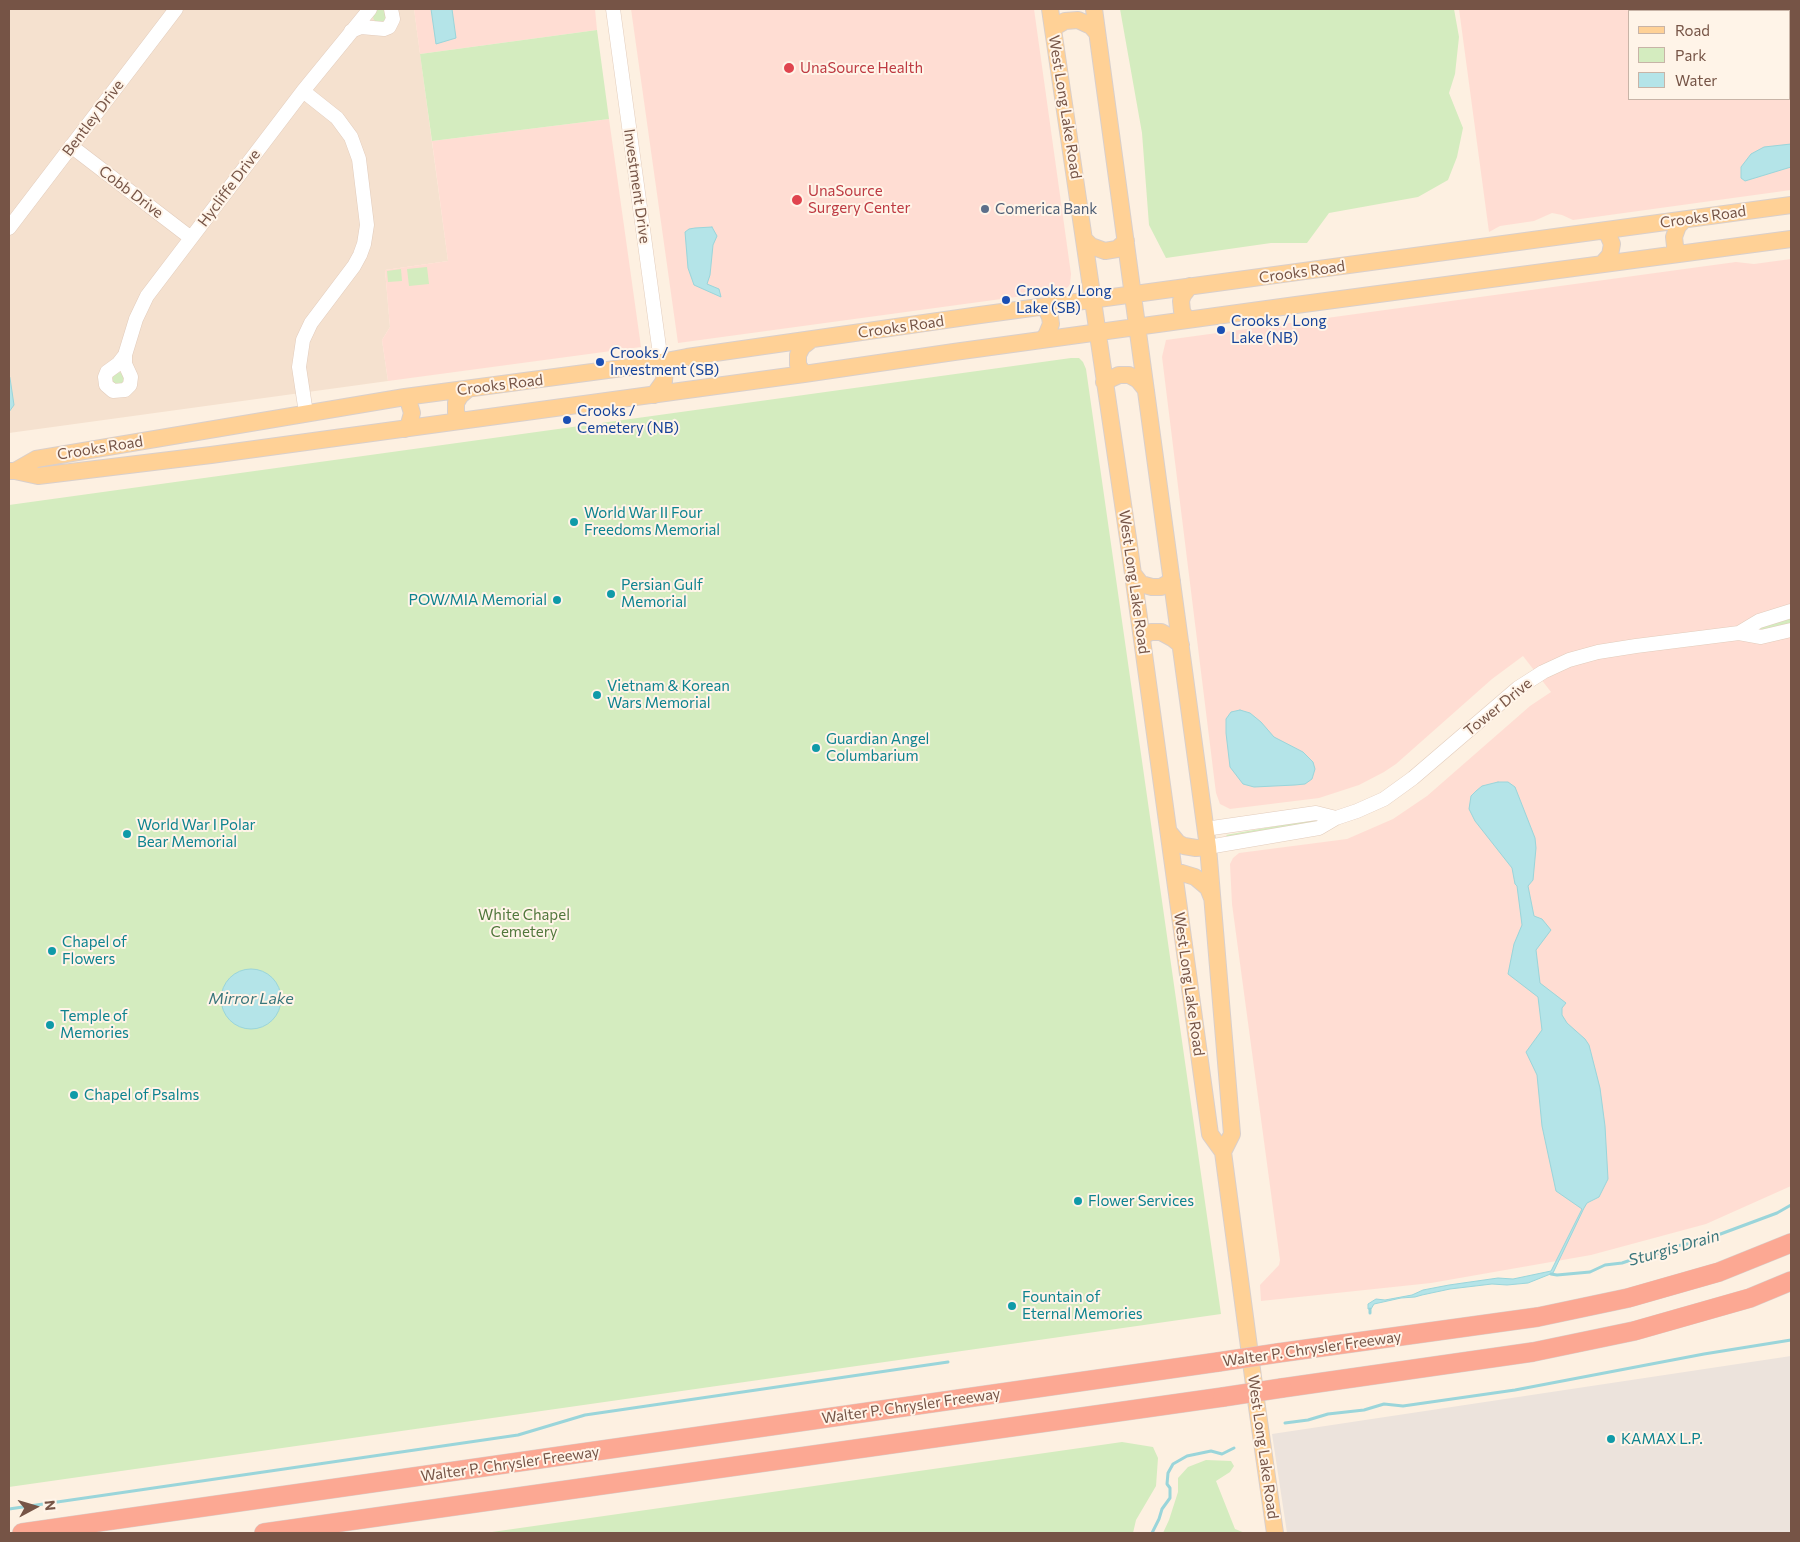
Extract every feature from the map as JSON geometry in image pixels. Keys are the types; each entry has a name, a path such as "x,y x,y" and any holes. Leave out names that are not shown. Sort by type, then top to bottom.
{"highway":[{"name":"Walter P. Chrysler Freeway","path":"22,1533 1538,1317 1619,1300 1719,1272 1791,1243"},
{"path":"264,1533 1533,1352 1634,1331 1750,1298 1791,1281"}],"main road":[{"name":"West Long Lake Road","path":"1050,9 1134,575 1210,1134 1223,1152 1275,1533"},
{"name":"West Long Lake Road","path":"1094,9 1208,847 1232,1134 1223,1152"},
{"path":"1053,28 1065,21 1078,20 1091,26 1097,33"},
{"name":"Crooks Road","path":"12,471 36,459 404,397 664,362 1045,306 1791,205"},
{"path":"1679,254 1675,246 1674,237 1678,226 1684,220"},
{"path":"1602,264 1610,255 1612,244 1606,230"},
{"name":"Crooks Road","path":"12,471 38,476 211,455 1098,332 1791,239"},
{"path":"1085,240 1091,246 1105,251 1117,249 1126,241"},
{"path":"1187,320 1182,311 1181,301 1190,286"},
{"path":"1041,340 1046,336 1051,324 1045,306"},
{"path":"804,374 798,365 798,355 802,347 811,340"},
{"path":"654,395 664,381 664,362"},
{"path":"1104,382 1119,375 1128,375 1138,380 1146,390"},
{"path":"461,421 456,413 456,403 460,396 468,389"},
{"path":"404,397 409,403 412,413 409,424 405,429"},
{"path":"211,455 207,448 207,440 209,435 216,429"},
{"path":"1134,575 1141,584 1152,587 1161,587 1172,582"},
{"path":"1142,636 1151,632 1161,632 1181,645"},
{"path":"1169,832 1178,843 1184,846 1208,847"},
{"path":"1174,872 1182,872 1195,877 1208,888 1212,898"},
{"path":"1194,1016 1204,1024 1210,1025 1222,1021"}],"street":[{"name":"Bentley Drive","path":"9,228 176,9"},
{"name":"Hycliffe Drive","path":"125,354 140,307 154,286 303,91 370,9"},
{"path":"351,31 361,27 384,29 389,27 393,19 391,9"},
{"name":"Investment Drive","path":"613,9 659,347 664,362"},
{"path":"303,91 337,118 351,136 359,159 367,225 364,244 357,260 311,323 303,340 300,367 306,413"},
{"name":"Cobb Drive","path":"71,146 191,238"},
{"name":"Tower Drive","path":"1739,633 1759,621 1791,611"},
{"name":"Tower Drive","path":"1208,847 1319,828 1336,818 1371,805 1398,790 1428,766 1506,696 1529,679 1568,660 1598,652 1739,633 1761,637 1791,630"},
{"path":"1205,829 1316,813 1336,818"}],"shaded area":[{"path":"9,9 414,9 448,261 385,270 390,327 382,340 388,381 9,433"},
{"path":"414,9 595,9 597,30 420,54"},
{"path":"631,9 1034,9 1071,274 1070,284 1060,291 678,343"},
{"path":"1459,9 1791,9 1791,190 1573,220 1552,213 1534,221 1500,226 1489,232"},
{"path":"609,119 641,347 388,381 382,340 390,327 385,270 448,261 432,141"},
{"path":"1791,259 1791,1186 1706,1224 1591,1255 1431,1283 1261,1301 1260,1285 1279,1265 1280,1260 1232,904 1230,864 1239,853 1347,839 1393,819 1427,796 1530,706 1551,692 1523,656 1492,679 1396,764 1359,785 1319,798 1230,809 1220,804 1216,793 1162,357 1166,340 1736,262 1754,264"},
{"path":"1791,1356 1791,1533 1287,1533 1272,1434"}],"green space":[{"path":"380,9 385,11 387,16 385,21 380,23 375,21 373,16 375,11"},
{"path":"1120,9 1454,9 1459,37 1455,74 1449,93 1463,128 1457,157 1448,180 1418,197 1329,213 1307,243 1271,243 1166,258 1149,225 1142,133"},
{"path":"597,30 609,119 432,141 420,54"},
{"path":"427,267 429,284 409,286 407,269"},
{"path":"401,269 402,281 388,282 387,271"},
{"name":"White Chapel Cemetery","path":"1079,358 1086,369 1221,1314 9,1487 9,505"},
{"path":"118,372 123,374 125,379 123,384 118,386 113,384 111,379 113,374"},
{"path":"1791,618 1791,625 1760,632 1760,627"},
{"path":"1316,819 1319,822 1228,837 1226,835"},
{"path":"1122,1442 1153,1447 1158,1458 1156,1486 1136,1520 1133,1533 485,1533"},
{"path":"1206,1460 1231,1461 1234,1466 1230,1472 1216,1481 1235,1529 1245,1533 1163,1533 1178,1492 1178,1478 1188,1467"}],"water":[{"path":"431,9 452,9 456,38 436,44"},
{"path":"1791,144 1791,167 1745,181 1741,178 1741,167 1751,154 1764,147"},
{"path":"712,227 717,236 713,245 710,275 707,284 719,289 721,297 694,285 688,268 685,232 689,229"},
{"path":"9,379 14,405 9,412"},
{"path":"1240,710 1250,713 1274,737 1303,752 1313,762 1315,769 1312,779 1305,784 1295,785 1254,787 1243,784 1230,767 1226,733 1226,719 1231,712"},
{"path":"1498,782 1508,782 1515,787 1535,838 1533,880 1528,886 1534,916 1542,919 1551,930 1536,950 1540,983 1566,1003 1562,1008 1562,1015 1567,1023 1589,1045 1600,1088 1605,1126 1608,1179 1599,1197 1587,1203 1584,1208 1553,1273 1528,1283 1492,1284 1450,1289 1374,1304 1371,1309 1368,1309 1368,1304 1376,1299 1385,1300 1449,1285 1498,1278 1513,1279 1551,1271 1582,1209 1556,1191 1542,1126 1537,1075 1526,1052 1542,1030 1538,997 1508,974 1514,944 1522,925 1517,886 1512,868 1475,821 1469,809 1471,796 1476,791 1482,786"},
{"name":"Mirror Lake","path":"245,969 257,969 268,974 276,982 281,993 279,1011 268,1024 257,1029 245,1029 234,1024 226,1016 221,1005 221,993 226,982 234,974"}],"waterway":[{"name":"Sturgis Drain","path":"1551,1274 1590,1272 1605,1265 1622,1263 1660,1253 1670,1247 1699,1242 1777,1213 1791,1205"},
{"path":"1285,1423 1308,1420 1328,1414 1364,1410 1384,1404 1403,1406 1515,1390 1704,1354 1791,1340"},
{"path":"9,1509 518,1435 585,1415 948,1362"},
{"name":"Sturgis Drain","path":"1152,1533 1162,1509 1170,1498 1170,1488 1167,1484 1168,1473 1173,1464 1187,1456 1211,1451 1222,1454 1234,1448"}],"place":[{"name":"UnaSource Health","path":"789,68"},
{"name":"UnaSource Surgery Center","path":"797,200"},
{"name":"Comerica Bank","path":"985,209"},
{"name":"Crooks / Long Lake (SB)","path":"1006,300"},
{"name":"Crooks / Long Lake (NB)","path":"1221,330"},
{"name":"Crooks / Investment (SB)","path":"600,362"},
{"name":"Crooks / Cemetery (NB)","path":"567,420"},
{"name":"World War II Four Freedoms Memorial","path":"574,522"},
{"name":"Persian Gulf Memorial","path":"611,594"},
{"name":"POW/MIA Memorial","path":"557,600"},
{"name":"Vietnam & Korean Wars Memorial","path":"597,695"},
{"name":"Guardian Angel Columbarium","path":"816,748"},
{"name":"World War I Polar Bear Memorial","path":"127,834"},
{"name":"Chapel of Flowers","path":"52,951"},
{"name":"Temple of Memories","path":"50,1025"},
{"name":"Chapel of Psalms","path":"74,1095"},
{"name":"Flower Services","path":"1078,1201"},
{"name":"Fountain of Eternal Memories","path":"1012,1306"},
{"name":"KAMAX L.P.","path":"1611,1439"}]}
